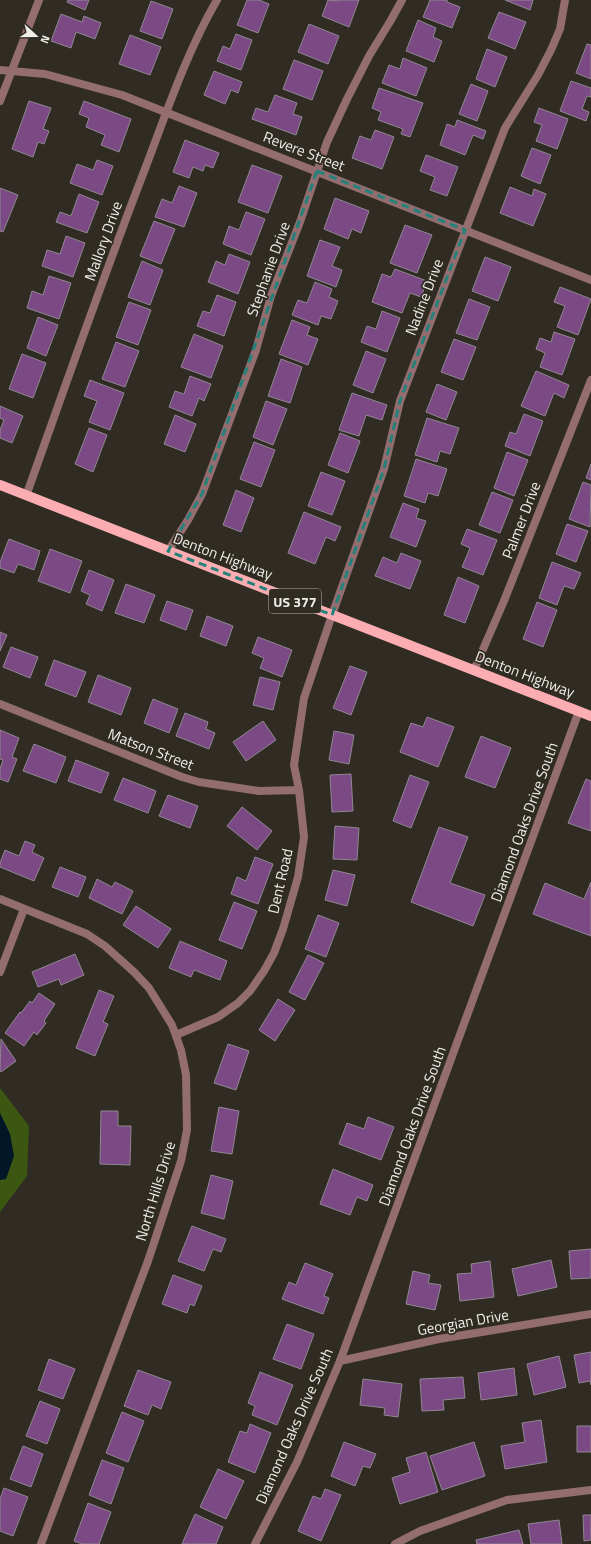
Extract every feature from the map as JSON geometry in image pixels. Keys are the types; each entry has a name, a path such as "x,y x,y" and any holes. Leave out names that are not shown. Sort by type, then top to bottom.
{"main road":[{"name":"Denton Highway","path":"0,485 591,716"}],"street":[{"path":"0,101 38,0"},
{"name":"Mallory Drive","path":"26,496 116,242 199,34 217,0"},
{"name":"Stephanie Drive","path":"168,551 188,520 202,494 256,350 271,296 300,222 327,142 369,56 402,0"},
{"name":"Nadine Drive","path":"332,615 384,469 400,401 505,128 538,75 551,50 560,29 565,0"},
{"name":"Revere Street","path":"0,70 45,74 122,95 591,280"},
{"name":"Palmer Drive","path":"474,670 507,593 591,380"},
{"name":"Dent Road","path":"176,1035 218,1017 238,1003 250,991 274,953 283,929 298,877 304,837 299,790 294,765 304,698 332,615"},
{"name":"Matson Street","path":"0,704 182,777 199,782 259,791 299,790"},
{"name":"Diamond Oaks Drive South","path":"255,1544 296,1462 340,1361 579,711"},
{"name":"North Hills Drive","path":"0,899 87,934 105,946 134,972 150,988 172,1025 181,1050 186,1075 187,1130 181,1161 148,1261 40,1544"},
{"path":"0,972 24,909"},
{"name":"Georgian Drive","path":"340,1361 439,1339 591,1314"},
{"path":"395,1544 420,1531 507,1500 591,1490"}],"highlighted area":[{"path":"317,171 465,230 400,401 384,469 332,615 168,551 202,494"}],"green space":[{"path":"0,1088 29,1126 27,1176 0,1212"}],"water":[{"path":"0,1113 10,1134 14,1156 6,1179 0,1180"}],"building":[{"path":"68,0 89,0 85,10 67,2"},
{"path":"247,0 259,0 269,4 258,33 237,25"},
{"path":"328,0 359,0 349,27 322,16"},
{"path":"430,0 447,0 447,2 460,7 452,28 423,17"},
{"path":"505,0 533,0 530,10"},
{"path":"151,1 173,9 162,39 140,31"},
{"path":"499,12 526,22 515,49 488,38"},
{"path":"61,14 82,22 84,16 101,23 95,39 76,32 71,48 51,41"},
{"path":"418,20 436,28 433,37 442,41 434,62 406,51"},
{"path":"309,24 339,36 328,64 298,52"},
{"path":"236,34 252,40 241,70 217,61 223,46 230,49"},
{"path":"130,35 161,47 150,75 119,64"},
{"path":"587,44 591,45 591,79 576,73"},
{"path":"487,49 507,57 495,87 476,79"},
{"path":"403,58 427,68 416,96 382,83 389,65 400,69"},
{"path":"294,60 323,71 312,100 283,89"},
{"path":"214,71 242,82 238,93 231,90 225,104 204,95"},
{"path":"571,81 591,88 591,97 587,96 582,109 589,112 586,121 560,111"},
{"path":"471,84 488,91 477,121 459,114"},
{"path":"379,88 423,103 410,137 401,134 403,129 378,120 381,112 372,108"},
{"path":"275,95 297,103 293,114 302,117 296,135 252,119 256,108 268,112"},
{"path":"29,101 51,108 43,129 49,131 44,144 38,142 33,157 12,149"},
{"path":"84,101 131,119 119,152 101,145 105,135 86,127 89,118 79,114"},
{"path":"539,108 568,119 557,149 536,141 542,125 534,122"},
{"path":"457,120 486,131 483,139 473,135 465,155 440,145 447,124 455,127"},
{"path":"375,130 394,137 382,169 352,158 360,136 371,140"},
{"path":"185,140 219,153 213,168 205,165 203,171 193,167 189,178 173,172"},
{"path":"532,148 551,155 540,184 521,176"},
{"path":"426,155 458,167 447,196 430,190 435,177 420,171"},
{"path":"97,160 113,166 102,195 70,183 77,164 93,170"},
{"path":"252,165 282,176 268,213 238,202"},
{"path":"179,186 197,193 184,227 155,217 162,199 172,203"},
{"path":"510,187 532,196 534,189 546,194 533,226 500,213"},
{"path":"0,188 18,195 3,232 0,231"},
{"path":"79,194 99,202 87,233 56,222 60,212 71,216"},
{"path":"335,198 369,211 361,233 352,229 348,239 324,229"},
{"path":"246,212 265,219 251,255 223,244 229,226 239,230"},
{"path":"154,221 175,229 161,264 140,256"},
{"path":"405,225 432,235 417,273 390,263"},
{"path":"66,236 85,243 73,277 42,266 47,250 60,254"},
{"path":"320,240 340,247 332,266 342,270 336,287 307,276"},
{"path":"229,254 250,262 238,294 208,282 216,261 225,265"},
{"path":"485,257 511,267 498,301 472,291"},
{"path":"142,261 163,270 150,305 128,297"},
{"path":"395,269 427,281 421,297 410,293 402,313 372,302 382,274 391,277"},
{"path":"49,276 71,283 59,319 27,308 32,291 43,295"},
{"path":"315,282 332,289 329,297 338,301 331,319 321,316 318,325 292,315 298,300 307,303"},
{"path":"560,287 591,299 578,335 557,327 565,306 554,302"},
{"path":"217,295 236,302 224,336 197,326 203,311 210,313"},
{"path":"469,299 490,307 477,340 456,333"},
{"path":"129,302 151,310 138,345 116,337"},
{"path":"382,311 400,318 387,352 361,342 367,326 376,329"},
{"path":"38,317 58,325 46,356 27,348"},
{"path":"292,320 310,327 307,335 318,339 308,365 279,354"},
{"path":"554,332 575,339 562,375 540,367 545,353 536,349 540,338 551,342"},
{"path":"194,334 223,346 211,378 181,367"},
{"path":"454,339 476,347 463,380 441,372"},
{"path":"116,342 139,351 125,387 102,379"},
{"path":"366,351 386,359 373,393 353,385"},
{"path":"22,354 46,363 33,398 9,389"},
{"path":"281,359 302,367 290,403 268,396"},
{"path":"536,371 569,385 564,398 554,393 545,416 521,406"},
{"path":"190,376 211,384 204,401 199,398 192,416 169,407 175,391 184,394"},
{"path":"90,380 124,393 110,430 89,422 97,401 84,396"},
{"path":"437,384 457,392 446,420 426,412"},
{"path":"352,393 387,405 382,420 366,415 359,436 339,430"},
{"path":"266,401 287,409 273,445 253,437"},
{"path":"0,406 23,416 12,443 0,438 0,430 4,420 0,418"},
{"path":"524,414 543,421 530,456 505,446 510,432 516,434"},
{"path":"175,415 196,424 185,452 164,444"},
{"path":"427,418 459,428 450,454 440,451 437,462 415,455"},
{"path":"89,428 107,435 93,472 75,464"},
{"path":"340,433 360,441 348,473 328,465"},
{"path":"254,442 275,450 261,487 240,479"},
{"path":"507,452 528,460 514,496 494,488"},
{"path":"416,459 447,469 438,496 428,493 425,503 404,496"},
{"path":"591,464 591,480 586,478"},
{"path":"321,472 345,481 332,515 308,506"},
{"path":"583,482 591,485 590,527 569,519"},
{"path":"236,490 254,498 241,532 223,525"},
{"path":"492,492 513,500 500,533 479,525"},
{"path":"403,503 419,509 416,518 426,521 416,547 390,537"},
{"path":"304,512 341,527 335,541 326,537 315,564 288,553"},
{"path":"567,524 588,531 576,562 556,554"},
{"path":"467,529 497,540 483,575 462,567 470,548 461,544"},
{"path":"9,539 40,551 34,570 18,564 14,573 0,568 0,562"},
{"path":"50,549 82,561 70,593 38,581"},
{"path":"401,553 421,561 410,589 375,576 383,557 397,563"},
{"path":"552,562 581,573 574,589 564,586 557,605 539,598"},
{"path":"89,570 114,580 102,611 86,604 90,595 81,591"},
{"path":"458,577 479,586 465,623 444,615"},
{"path":"126,584 155,595 144,623 115,613"},
{"path":"167,601 193,610 186,630 160,620"},
{"path":"537,602 557,610 543,647 523,639"},
{"path":"207,616 233,626 226,646 200,636"},
{"path":"0,632 7,635 0,651"},
{"path":"258,637 292,650 282,677 260,668 264,658 252,653"},
{"path":"11,647 38,657 30,678 3,667"},
{"path":"54,660 86,672 76,697 45,685"},
{"path":"350,666 367,672 351,715 333,708"},
{"path":"98,675 131,688 121,715 88,702"},
{"path":"260,677 280,682 273,710 253,705"},
{"path":"153,699 178,709 169,733 144,723"},
{"path":"185,713 208,722 206,729 215,733 209,749 176,736"},
{"path":"427,717 454,727 438,767 400,752 411,723 423,727"},
{"path":"263,721 276,740 246,761 233,742"},
{"path":"0,730 19,738 12,757 17,759 8,782 0,779 0,769 3,760 0,759"},
{"path":"334,731 354,735 349,764 329,760"},
{"path":"481,736 511,748 495,788 465,777"},
{"path":"34,744 66,757 56,783 23,771"},
{"path":"76,760 109,773 101,793 68,781"},
{"path":"351,774 353,811 332,812 330,775"},
{"path":"410,775 429,782 411,828 393,821"},
{"path":"123,778 156,791 148,813 114,800"},
{"path":"586,779 591,781 591,831 568,823"},
{"path":"168,795 198,806 190,828 159,816"},
{"path":"242,807 272,831 257,850 227,826"},
{"path":"335,826 359,828 357,860 333,859"},
{"path":"439,827 468,837 450,883 485,895 473,926 411,902"},
{"path":"25,841 35,845 32,852 44,858 34,881 0,867 5,850 19,856"},
{"path":"255,857 273,864 258,904 231,894 237,877 246,881"},
{"path":"60,867 86,877 78,897 52,887"},
{"path":"333,870 355,875 347,906 325,900"},
{"path":"97,879 112,887 115,882 133,891 122,914 89,898"},
{"path":"591,882 591,936 533,914 545,883 584,899"},
{"path":"234,902 257,911 242,949 219,940"},
{"path":"136,906 171,929 158,948 123,925"},
{"path":"318,915 339,923 326,957 305,949"},
{"path":"180,941 227,961 220,980 194,970 191,977 169,968"},
{"path":"75,954 84,975 61,985 59,979 38,987 32,972"},
{"path":"308,955 324,963 305,1000 289,992"},
{"path":"99,990 114,996 103,1022 108,1024 95,1056 76,1048"},
{"path":"39,993 55,1004 44,1021 46,1023 37,1035 34,1032 24,1046 5,1033 20,1012 21,1013 30,1001 32,1003"},
{"path":"278,999 295,1010 275,1041 259,1030"},
{"path":"1,1039 16,1061 1,1072 0,1070"},
{"path":"228,1044 249,1051 236,1090 214,1083"},
{"path":"219,1107 239,1111 232,1154 211,1151"},
{"path":"101,1111 118,1111 118,1126 131,1126 130,1165 100,1164"},
{"path":"368,1117 394,1127 381,1160 339,1144 347,1123 364,1129"},
{"path":"333,1169 373,1185 367,1201 357,1197 350,1215 320,1204"},
{"path":"211,1175 233,1181 224,1219 201,1213"},
{"path":"192,1226 226,1239 221,1252 213,1249 204,1271 178,1261"},
{"path":"591,1249 591,1278 571,1279 569,1251"},
{"path":"551,1260 557,1287 518,1296 512,1269"},
{"path":"490,1261 494,1297 460,1301 457,1274 472,1273 471,1264"},
{"path":"305,1263 333,1274 324,1296 329,1298 323,1314 282,1299 289,1282 296,1285"},
{"path":"413,1271 430,1275 428,1283 441,1285 435,1310 406,1304"},
{"path":"173,1275 202,1286 194,1306 190,1304 187,1313 162,1304"},
{"path":"287,1324 314,1334 301,1369 273,1359"},
{"path":"591,1352 591,1385 590,1381 579,1383 574,1355"},
{"path":"559,1356 566,1387 534,1395 527,1364"},
{"path":"49,1359 75,1369 63,1399 38,1390"},
{"path":"514,1368 517,1395 481,1400 478,1373"},
{"path":"138,1370 171,1382 161,1409 152,1405 148,1415 124,1406"},
{"path":"260,1372 293,1385 277,1425 252,1415 255,1406 248,1403"},
{"path":"463,1377 465,1398 443,1400 444,1410 422,1411 420,1379"},
{"path":"363,1379 402,1384 398,1417 384,1415 385,1408 360,1405"},
{"path":"40,1401 60,1409 47,1444 26,1436"},
{"path":"122,1412 144,1421 128,1462 106,1453"},
{"path":"541,1420 547,1462 505,1469 501,1446 525,1442 522,1423"},
{"path":"250,1424 271,1433 255,1473 228,1462 240,1431 247,1433"},
{"path":"577,1426 591,1426 591,1452 577,1452"},
{"path":"344,1442 376,1454 370,1468 363,1466 355,1486 331,1476"},
{"path":"474,1442 485,1476 442,1490 430,1456"},
{"path":"23,1446 43,1454 31,1487 10,1479"},
{"path":"426,1452 438,1492 400,1504 392,1478 410,1472 406,1458"},
{"path":"102,1460 124,1468 111,1504 89,1495"},
{"path":"218,1469 244,1481 226,1519 200,1507"},
{"path":"4,1488 28,1497 13,1536 0,1531 0,1499"},
{"path":"325,1489 341,1495 321,1541 298,1531 313,1496 321,1499"},
{"path":"88,1503 111,1512 99,1544 82,1544 74,1541"},
{"path":"195,1514 223,1527 216,1544 182,1544"},
{"path":"583,1515 591,1515 591,1540 584,1541"},
{"path":"559,1520 562,1544 531,1544 528,1524"},
{"path":"519,1530 523,1544 477,1544 476,1540"}]}
